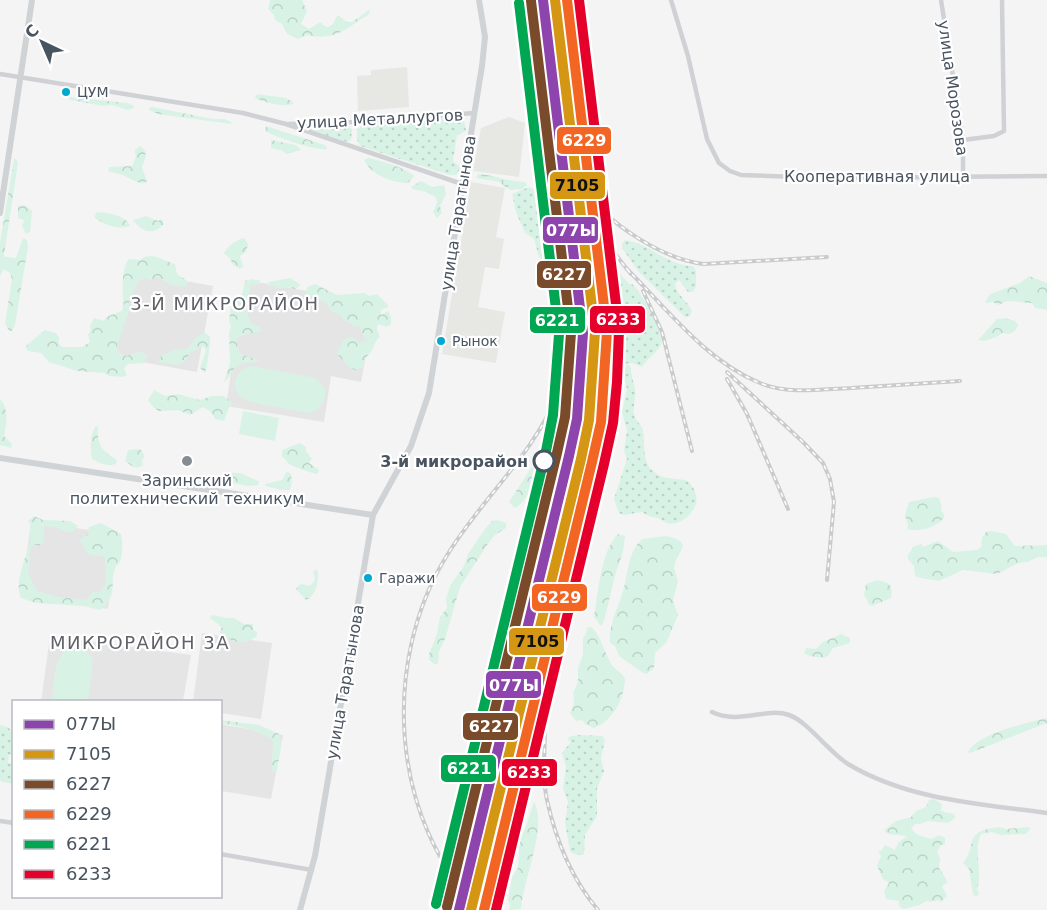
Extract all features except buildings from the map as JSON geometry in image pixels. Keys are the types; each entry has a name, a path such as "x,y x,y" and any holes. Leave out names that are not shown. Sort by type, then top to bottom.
{"street":[{"path":"0,213 32,0"},
{"name":"улица Таратынова","path":"300,910 312,870 373,515 411,446 428,399 483,66 485,37 479,0"},
{"name":"Кооперативная улица","path":"671,0 688,56 707,139 714,156 723,166 741,175 824,178 1047,176"},
{"name":"улица Морозова","path":"941,0 963,140 963,176"},
{"path":"963,140 994,136 1004,131 1002,0"},
{"name":"улица Металлургов","path":"0,75 243,113 286,124 462,184"},
{"name":"улица Металлургов","path":"286,124 355,122 474,113"},
{"path":"0,458 373,515"},
{"path":"712,712 728,717 785,714 799,721 828,749 848,764 888,783 942,799 1047,813"},
{"path":"222,854 312,870"}],"shaded area":[{"path":"407,67 409,107 358,111 357,76 371,75 371,70"},
{"path":"509,117 525,123 519,177 473,171 481,128"},
{"path":"471,182 505,188 496,237 504,239 499,269 485,267 478,307 505,312 496,363 442,354"},
{"path":"130,271 213,286 197,372 114,357"},
{"path":"245,280 376,303 361,382 331,376 324,422 226,406"},
{"path":"31,522 119,534 108,609 21,596"},
{"path":"202,633 272,643 261,719 222,713 222,700 193,700"},
{"path":"50,636 191,655 183,700 41,700"},
{"path":"222,724 283,735 271,799 222,791"}],"green space":[{"path":"270,0 302,0 307,11 301,24 309,29 320,22 326,27 331,26 338,15 347,22 352,22 369,10 370,13 347,29 335,34 322,37 308,35 298,39 287,34 282,24 275,20 274,15 268,9"},
{"path":"257,94 286,98 293,104 269,103 255,98"},
{"path":"70,97 127,103 134,108 128,110 112,105 103,106 71,100"},
{"path":"152,107 213,119 225,119 231,124 158,114 149,110"},
{"path":"454,117 464,121 466,131 457,135 453,161 461,168 456,175 360,146 357,140 357,130 362,125"},
{"path":"266,126 325,145 327,149 305,146 278,137 265,131"},
{"path":"349,126 352,130 351,140 347,142 300,127"},
{"path":"271,140 296,145 301,150 286,154 271,148"},
{"path":"140,146 146,153 142,168 147,181 145,183 108,171 109,167 132,166 136,157 135,150"},
{"path":"368,158 399,167 414,176 408,183 389,179 371,170 364,160"},
{"path":"14,159 18,163 4,255 16,258 23,238 27,240 28,247 15,325 12,331 9,331 5,323 12,279 10,273 4,269 0,276 0,243"},
{"path":"478,174 525,182 527,185 522,189 510,190 499,182 476,178"},
{"path":"421,181 432,187 444,185 446,194 440,206 442,213 437,218 433,212 437,203 434,196 411,187"},
{"path":"529,187 551,198 552,212 563,248 565,276 562,279 548,280 546,266 539,257 534,239 525,233 516,212 512,194"},
{"path":"25,205 32,211 30,232 26,234 22,226 24,220 18,218 18,206"},
{"path":"97,212 121,217 130,226 116,227 102,222 94,217"},
{"path":"146,216 158,221 162,219 164,224 156,230 144,230 133,220"},
{"path":"244,238 248,244 246,252 240,256 243,266 240,269 233,265 230,258 224,254 232,244"},
{"path":"625,240 643,246 667,259 693,266 696,271 696,286 693,292 688,292 679,280 675,284 692,311 690,316 685,317 639,272 622,248"},
{"path":"600,251 629,284 636,288 660,332 661,345 642,367 632,363 621,364 615,372 612,367 608,320 598,254"},
{"path":"151,256 175,264 177,274 188,284 185,287 171,285 157,277 150,280 144,278 138,282 129,301 129,311 117,344 118,353 127,356 143,352 147,356 144,363 128,364 124,368 127,375 123,377 109,376 104,373 77,371 49,362 41,353 28,351 27,345 45,330 56,333 59,337 59,344 63,347 82,347 90,342 88,335 94,318 104,321 106,317 124,310 123,276 126,263 129,259 141,260"},
{"path":"1029,276 1047,283 1047,310 1035,308 1032,303 1008,301 998,305 985,302 990,294 1020,283"},
{"path":"290,278 300,284 299,287 276,289 274,286 267,286 269,282"},
{"path":"251,279 259,280 261,284 250,285 249,297 245,304 250,322 260,327 261,332 246,334 236,339 239,353 259,361 240,364 224,382 230,364 231,306 242,294 245,284"},
{"path":"315,284 337,295 377,294 388,305 381,310 381,315 388,311 391,324 387,327 378,324 380,337 365,358 363,367 355,370 349,367 337,354 344,339 352,337 360,343 367,340 360,326 356,327 344,320 340,314 331,311 327,304 310,295 305,296 307,287"},
{"path":"1005,318 1015,321 1018,325 1016,330 1010,334 1003,333 987,340 978,340 997,319"},
{"path":"206,333 210,336 210,340 205,373 200,368 206,350 203,346 190,353 185,361 177,365 159,362 161,356 175,349 184,350 197,336"},
{"path":"628,364 631,368 635,390 634,414 643,430 645,457 649,466 666,478 689,482 696,495 695,506 688,516 672,524 642,512 624,515 619,513 614,499 627,459 624,450 627,431 622,412 627,389 623,373"},
{"path":"252,366 316,378 325,389 324,401 320,407 309,413 246,400 237,392 235,382 243,370"},
{"path":"154,390 165,396 178,394 200,400 212,396 224,396 232,403 224,421 215,419 211,412 203,407 190,415 178,410 159,411 148,400"},
{"path":"0,399 6,412 4,436 12,444 11,448 0,445"},
{"path":"243,411 279,418 275,441 239,434"},
{"path":"96,426 101,446 116,459 117,463 108,465 92,459 91,442"},
{"path":"300,443 306,447 312,459 309,463 319,470 317,474 291,465 282,457 282,450"},
{"path":"128,450 141,450 145,456 142,460 143,465 140,467 131,466 125,461"},
{"path":"531,468 535,468 539,474 526,497 515,508 509,502"},
{"path":"287,471 291,474 290,490 266,486 265,484 282,480"},
{"path":"224,472 240,473 258,481 259,485 247,486 222,481 221,476"},
{"path":"939,498 944,518 927,528 907,529 905,515 909,502"},
{"path":"34,516 43,520 70,521 78,526 72,532 44,526 43,543 39,546 34,544 29,553 28,573 37,591 58,597 86,600 93,592 100,592 106,582 105,558 101,555 90,554 80,540 88,534 89,527 101,523 121,534 122,553 114,572 112,594 100,610 84,606 36,603 21,598 19,578 30,542 31,525 28,521"},
{"path":"492,521 506,523 506,528 495,535 487,545 460,587 439,652 438,663 435,665 429,659 429,654 437,634 440,617 447,608 446,598 451,584 485,529"},
{"path":"986,532 1006,534 1015,546 1047,545 1047,557 1038,557 1028,562 1018,563 997,574 963,570 939,581 915,576 914,566 908,559 914,546 922,544 923,547 938,541 953,552 977,550 981,547 982,537"},
{"path":"618,534 625,536 623,552 604,621 600,625 594,617 601,573 608,550"},
{"path":"666,536 683,544 674,568 678,581 673,601 678,615 666,643 655,653 654,668 647,674 619,656 615,646 610,643 610,634 635,548 642,539"},
{"path":"317,569 316,587 306,600 296,589 300,584 308,586 311,584 315,579 313,572"},
{"path":"877,580 890,585 891,598 872,606 868,604 864,596 866,584"},
{"path":"212,615 234,618 244,624 253,624 253,630 257,632 257,636 243,642 228,638 219,633 222,627 210,618"},
{"path":"591,627 597,634 612,665 625,679 623,694 617,708 607,720 594,728 582,720 576,721 570,713 574,703 573,693 578,682 578,668 583,655 583,639 586,628"},
{"path":"841,634 850,638 850,643 833,648 828,656 823,658 804,653 806,648 816,649 823,642"},
{"path":"71,647 84,649 93,659 88,700 52,700 57,663 65,651"},
{"path":"1047,718 1047,723 968,752 973,745 992,734"},
{"path":"222,720 259,725 279,734 281,748 277,771 273,772 272,768 271,738 250,729 222,723"},
{"path":"0,725 8,727 12,732 12,754 9,755 8,763 12,764 12,784 0,781"},
{"path":"581,735 602,736 605,740 601,758 604,771 597,789 597,816 585,835 584,855 570,851 565,823 568,802 563,788 566,767 562,753 571,742 567,739"},
{"path":"934,799 942,804 941,811 954,814 955,818 948,823 928,821 915,824 911,829 918,835 932,839 939,835 945,838 945,844 941,845 937,852 940,859 939,868 948,882 942,886 947,896 941,902 926,901 920,905 903,909 899,906 899,901 886,899 884,891 889,883 883,879 877,866 881,856 878,850 881,851 885,845 895,850 898,843 907,836 889,834 884,830 896,821 911,817 916,811 926,807 929,800"},
{"path":"534,802 538,812 538,825 534,854 521,909 509,910 508,900 512,877 518,868 520,838"},
{"path":"999,827 1006,829 1029,827 1030,829 1026,834 1001,835 992,832 981,834 978,847 979,882 977,889 979,894 976,897 973,894 969,869 963,863 976,835 987,829"}],"railway":[{"path":"539,0 542,11"},
{"path":"563,22 565,0"},
{"path":"562,60 565,30 577,0"},
{"path":"572,144 586,188 595,201 607,214 637,238 672,255 704,264 827,257"},
{"path":"570,179 591,311 593,391 584,443 562,528 554,577 547,652 544,773 547,800 560,844 572,872 598,910"},
{"path":"578,184 587,209 600,232 631,274"},
{"path":"481,910 451,874 428,832 413,787 405,740 405,692 411,644 425,599 446,557 474,516 521,458 547,416 558,393 565,372 572,330 571,223"},
{"path":"626,268 688,333 722,362 771,387 805,390 960,381"},
{"path":"643,291 662,332 692,451"},
{"path":"727,372 823,463 830,479 834,502 827,580"},
{"path":"727,379 747,414 788,509"}],"transit line":[{"name":"077Ы","path":"459,910 577,419 583,333 543,0"},
{"name":"7105","path":"471,910 589,420 595,332 555,0"},
{"name":"6229","path":"484,910 601,422 607,331 567,0"},
{"name":"6233","path":"496,910 604,464 613,423 617,382 619,329 579,0"},
{"name":"6227","path":"447,907 565,417 571,333 531,1"},
{"name":"6221","path":"436,904 553,415 559,334 519,3"}],"place":[{"name":"ЦУМ","path":"66,92"},
{"name":"Рынок","path":"441,341"},
{"name":"Заринский политехнический техникум","path":"187,461"},
{"name":"3-й микрорайон","path":"544,461"},
{"name":"Гаражи","path":"368,578"}],"district":[{"name":"3-Й МИКРОРАЙОН","path":"225,303"},
{"name":"МИКРОРАЙОН 3А","path":"140,642"}]}
